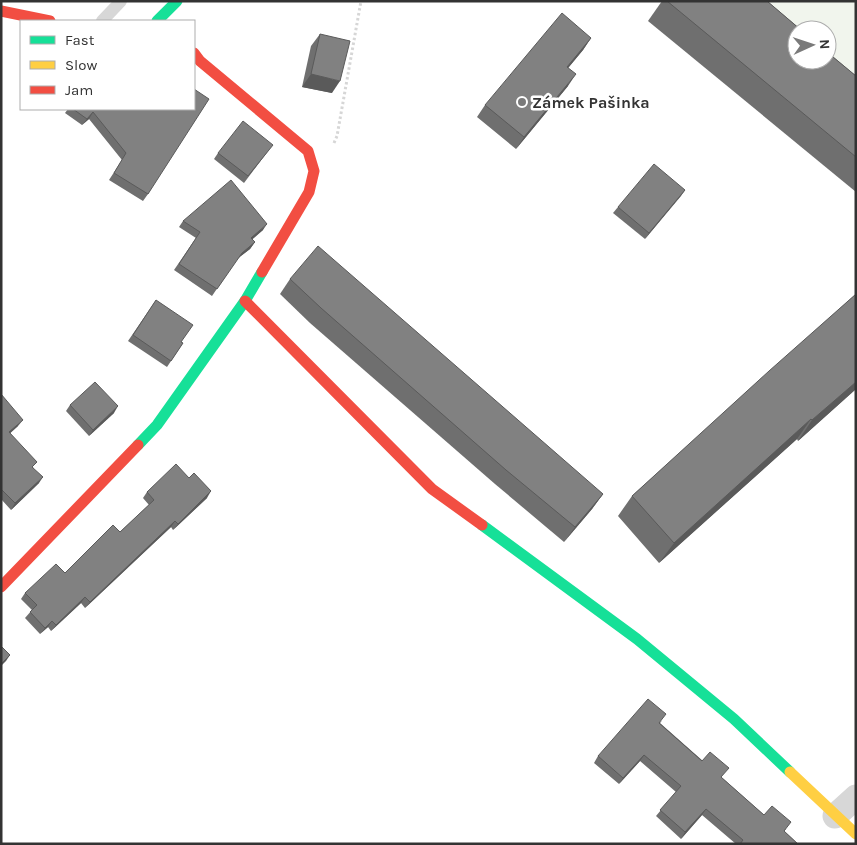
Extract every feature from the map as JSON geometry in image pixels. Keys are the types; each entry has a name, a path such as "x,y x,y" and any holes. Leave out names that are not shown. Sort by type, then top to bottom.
{"street":[{"path":"1,11 45,20"},
{"path":"2,584 157,424 245,301 309,192 314,171 308,151 200,61 195,54"},
{"path":"245,301 432,489 637,639 734,718 856,834"},
{"path":"835,816 856,797"}],"lane":[{"path":"103,20 121,1"}],"path":[{"path":"333,144 337,136 361,1"}],"shaded area":[{"path":"737,1 856,1 856,103 834,70 837,70 837,20 787,20 787,25"}],"building":[{"path":"667,1 767,1 789,20 787,20 787,70 837,70 837,60 856,76 856,157"},
{"name":"Zámek Pašinka","path":"562,13 591,38 567,67 576,74 524,137 485,105"},
{"path":"320,34 350,41 340,81 311,74"},
{"path":"195,90 209,99 148,194 114,173 126,153 93,112 87,119 74,110 195,110"},
{"path":"243,121 273,145 248,176 218,153"},
{"path":"654,164 685,190 649,233 618,207"},
{"path":"231,180 267,224 251,238 255,242 242,253 217,289 179,264 200,232 183,221"},
{"path":"318,246 603,494 575,527 506,470 290,279"},
{"path":"856,294 856,382 811,419 674,543 632,496"},
{"path":"156,300 193,325 171,361 133,335"},
{"path":"95,382 118,406 93,430 70,405"},
{"path":"1,394 23,420 9,432 37,462 32,467 43,477 15,503 1,489"},
{"path":"176,464 189,478 194,473 211,491 178,524 175,521 90,602 85,597 56,625 52,621 45,628 30,612 37,605 25,593 56,564 65,573 113,525 120,532 154,500 147,492"},
{"path":"1,646 10,655 1,664"},
{"path":"648,699 666,714 659,723 702,761 710,752 729,768 721,777 764,815 772,806 791,822 784,831 798,844 740,844 743,840 706,809 685,832 660,810 681,786 644,755 623,778 598,756"}],"traffic: fast":[{"path":"158,20 177,1"},
{"path":"138,445 157,425 245,301 262,272"},
{"path":"482,525 637,639 734,719 790,772"}],"traffic: slow":[{"path":"790,772 856,834"}],"traffic: jam":[{"path":"1,11 45,20"},
{"path":"195,54 200,61 308,151 314,171 309,192 262,272"},
{"path":"245,301 432,489 482,525"},
{"path":"1,587 138,445"}],"place":[{"name":"Zámek Pašinka","path":"522,102"}]}
